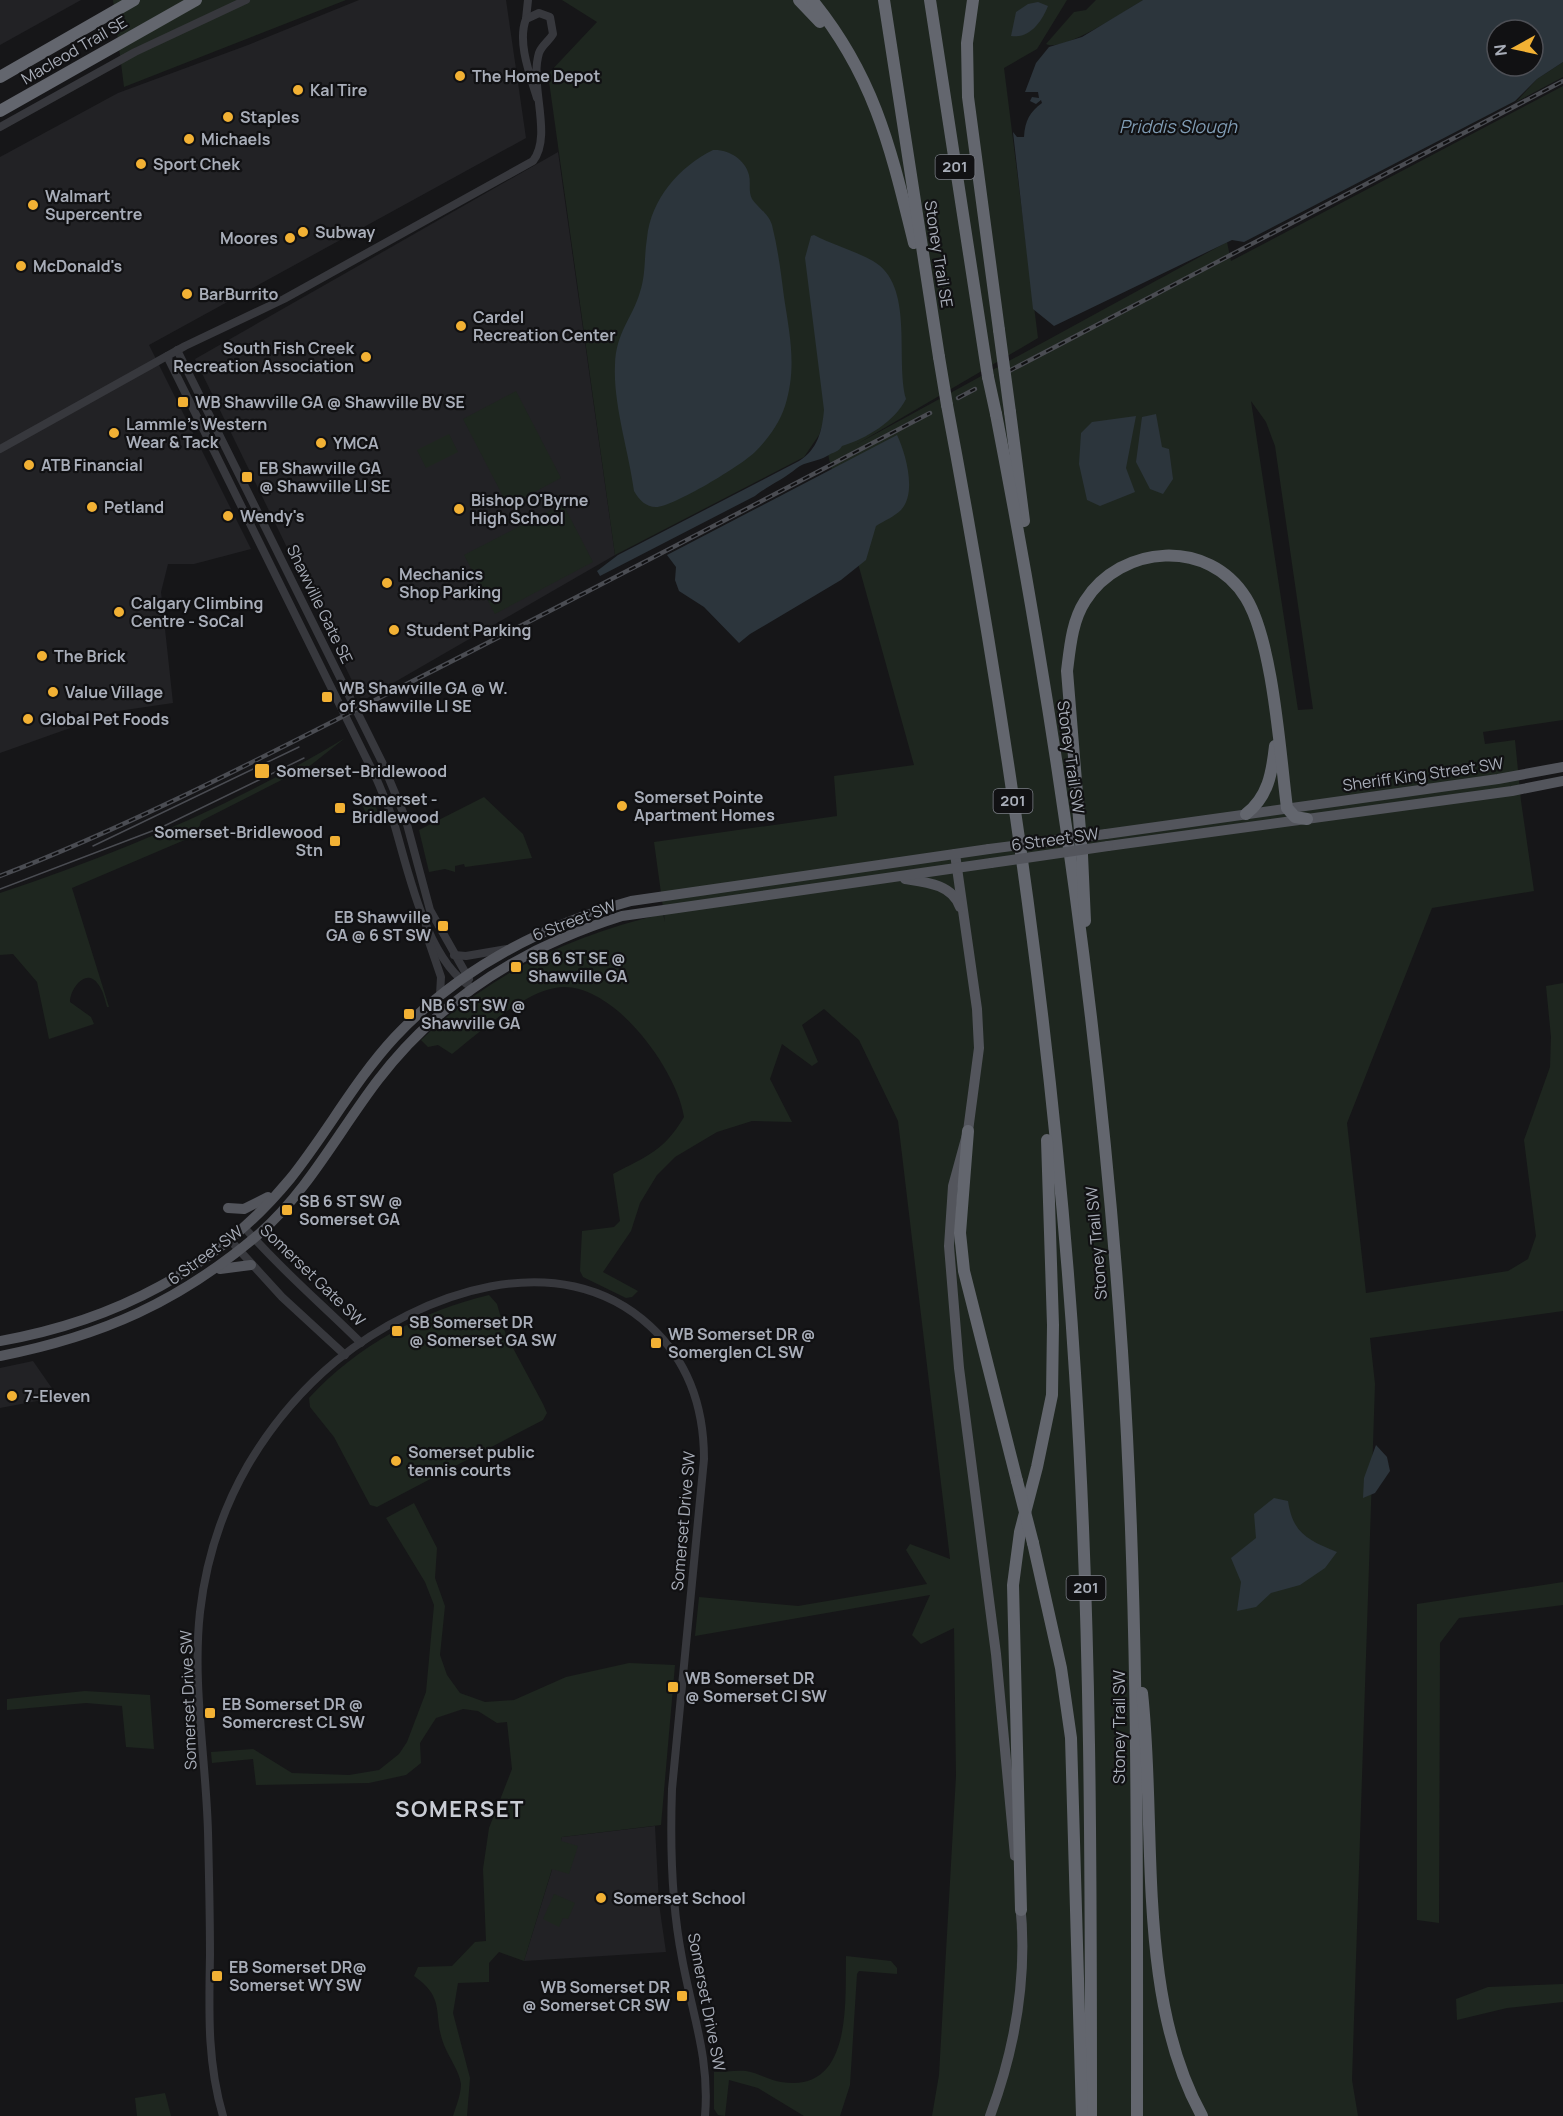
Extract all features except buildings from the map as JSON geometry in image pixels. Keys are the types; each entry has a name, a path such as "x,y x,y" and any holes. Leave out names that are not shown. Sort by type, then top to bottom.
{"highway":[{"name":"Macleod Trail SE","path":"0,77 134,0"},
{"name":"Macleod Trail SE","path":"0,111 196,0"},
{"path":"800,0 856,64"},
{"path":"812,0 836,31 856,64 873,100 889,143 932,320"},
{"name":"Stoney Trail SE","path":"884,0 947,405"},
{"name":"Stoney Trail SE","path":"930,0 988,377"},
{"path":"973,0 967,43 968,98 1033,605"},
{"name":"Stoney Trail SW","path":"988,377 1033,605 1086,973 1109,1192 1122,1350 1135,1624 1137,2116"},
{"name":"Stoney Trail SW","path":"947,405 985,617 1014,807 1046,1061 1075,1369 1085,1546 1091,1774 1091,2116"},
{"path":"1086,973 1084,872 1067,671 1076,620 1090,594 1110,573 1142,557 1158,554 1191,558 1223,574 1245,596 1256,616 1275,721 1287,808 1295,817 1307,819"},
{"path":"1246,814 1262,800 1266,792 1274,759 1275,721"},
{"path":"1020,1910 1013,1585 1020,1532 1048,1416 1054,1370 1046,1061"},
{"path":"968,1131 960,1233 964,1271 1033,1543 1062,1668 1071,1738 1082,2116"},
{"path":"1135,1624 1148,1747 1154,1903 1161,1985 1178,2061 1202,2116"}],"main road":[{"name":"Sheriff King Street SW","path":"1287,808 1563,767"},
{"name":"Sheriff King Street SW","path":"1307,819 1563,781"},
{"name":"6 Street SW","path":"0,1341 48,1332 117,1308 172,1281 230,1240 279,1191 377,1058 440,995 508,949 576,917 631,901 1287,808"},
{"name":"6 Street SW","path":"0,1356 69,1341 110,1327 175,1296 211,1272 253,1238 306,1180 396,1058 425,1027 473,988 535,950 578,931 622,916 1307,819"},
{"path":"955,854 977,1009 979,1048 968,1131 953,1186 949,1215 951,1285 996,1654 1024,1952 1015,2033 1004,2078 990,2116"},
{"path":"887,878 925,882 949,891 958,901 966,930"},
{"path":"228,1208 253,1206 279,1191"},
{"path":"211,1272 233,1265 251,1265"}],"street":[{"path":"0,127 135,52 246,0"},
{"path":"528,0 522,27 528,69 537,98"},
{"path":"0,449 177,350 284,299 533,160 540,152 542,137 537,98 539,52 553,34 553,25 550,17 539,12 525,19"},
{"name":"Shawville Gate SE","path":"177,350 398,799 430,910 464,977"},
{"name":"Shawville Gate SE","path":"167,356 345,715 390,812 418,910"},
{"path":"418,910 473,988"},
{"path":"418,910 441,977 440,995"},
{"path":"454,955 466,956 508,949"},
{"name":"Somerset Gate SW","path":"244,1227 280,1269 361,1343"},
{"name":"Somerset Gate SW","path":"230,1240 282,1297 345,1355"},
{"name":"Somerset Drive SW","path":"223,2116 213,2077 208,2029 208,1829 198,1664 203,1591 220,1527 249,1463 294,1403 345,1355 361,1343 420,1310 469,1292 512,1282 561,1283 603,1295 644,1320 674,1353 691,1384 702,1421 704,1459 672,1789 670,1846 676,1922 705,2057 705,2116"}],"shaded area":[{"path":"0,0 81,0 0,45"},
{"path":"113,0 346,0 124,87"},
{"path":"359,0 506,0 526,138 149,345 251,549 194,564 168,564 161,592 173,703 118,711 0,753 0,157 118,93 248,45"},
{"path":"562,0 1067,0 1037,49 1004,68 1038,338 857,444 1227,242 1231,261 1563,86 1563,720 1483,732 1485,744 1515,740 1534,891 1432,908 1347,1123 1366,1293 1508,1271 1528,1259 1536,1236 1524,1140 1550,1067 1551,1037 1546,986 1563,983 1563,1311 1370,1338 1375,1384 1352,2080 1358,2116 932,2116 939,2075 956,1776 954,1628 921,1644 912,1635 930,1595 695,1636 699,1597 798,1606 927,1584 906,1550 910,1544 950,1559 898,1121 859,1040 824,1009 802,1025 818,1062 812,1066 782,1044 770,1079 792,1122 752,1121 717,1132 675,1157 657,1175 640,1203 631,1231 603,1272 638,1291 632,1297 626,1298 583,1277 580,1271 582,1231 614,1227 620,1221 613,1174 654,1152 669,1138 684,1117 679,1097 669,1075 638,1030 618,1011 597,997 576,988 555,988 528,998 515,1006 487,1025 452,1054 438,1045 428,1047 421,1040 475,995 533,960 596,933 629,923 663,914 665,922 654,842 837,816 834,776 914,765 829,459 823,423 819,435 804,457 615,555 548,74 597,22","holes":["1251,401 1266,422 1275,446 1313,709 1298,710"]},
{"path":"1096,0 1143,0 1079,37 1054,45 1046,44 1074,12 1086,10"},
{"path":"1563,62 1563,77 1516,102 1537,79 1545,78 1545,74"},
{"path":"558,152 615,555 362,701 195,359"},
{"path":"516,391 561,478 508,506 463,419"},
{"path":"449,434 458,452 426,468 417,450"},
{"path":"563,504 593,562 495,614 464,555"},
{"path":"345,738 311,765 201,821 199,828 201,833 72,888 109,1007 107,1007 98,984 93,979 84,979 76,986 70,1002 91,1017 94,1024 49,1039 37,982 13,954 0,955 0,893 45,878 177,825 263,784"},
{"path":"484,797 523,834 532,858 465,867 464,864 455,866 455,872 445,869 429,872 419,830"},
{"path":"373,799 381,821 368,817 362,805"},
{"path":"489,1295 497,1304 506,1335 547,1413 543,1420 377,1507 370,1505 334,1437 310,1407 309,1398 348,1362 392,1333 439,1311"},
{"path":"33,1361 58,1397 0,1408 0,1368"},
{"path":"414,1503 437,1548 435,1578 445,1606 440,1655 447,1675 460,1693 485,1702 514,1700 566,1677 629,1663 675,1665 661,1825 562,1837 561,1841 578,1846 569,1874 552,1869 524,1961 499,1952 489,1963 489,1982 458,1983 453,2013 470,2078 467,2116 453,2116 460,2092 460,2079 444,2045 435,2000 424,1984 414,1976 418,1967 452,1966 475,1942 486,1941 483,1869 489,1828 512,1769 507,1722 497,1723 478,1711 463,1709 436,1718 420,1743 421,1763 406,1775 369,1783 256,1785 253,1759 212,1763 211,1752 253,1749 292,1773 349,1775 379,1770 399,1754 407,1742 426,1692 434,1605 425,1582 386,1518"},
{"path":"1563,1582 1563,1605 1459,1618 1440,1643 1439,1923 1417,1920 1417,1604"},
{"path":"85,1691 150,1695 154,1749 126,1747 122,1706 86,1703 7,1710 7,1699"},
{"name":"Somerset School","path":"655,1826 659,1904 666,1952 524,1961 562,1837"},
{"path":"554,1894 575,1903 568,1919 563,1918 559,1927 543,1919"},
{"path":"846,1956 891,1961 897,1968 897,1974 859,1971 857,1974 850,2085 840,2116 804,2116 758,2088 729,2080 725,2116 718,2115 714,2109 714,2072 746,2071 781,2082 804,2082 821,2074 833,2059 840,2040 846,1996"},
{"path":"1563,1984 1563,2002 1507,2008 1457,2020 1456,1999 1488,1987"},
{"path":"165,2093 171,2116 137,2116 135,2098"}],"water":[{"name":"Priddis Slough","path":"1143,0 1563,0 1563,62 1545,74 1545,18 1485,18 1485,78 1539,78 1515,101 1244,242 1232,240 1054,326 1033,309 1013,132 1017,137 1024,137 1029,117 1042,103 1041,100 1036,104 1030,101 1032,97 1039,98 1038,92 1025,92 1036,63 1049,47 1082,37"},
{"path":"1038,2 1048,6 1039,23 1024,35 1011,36 1016,12 1028,4"},
{"path":"713,150 730,153 744,164 749,175 752,199 766,214 772,225 790,339 792,365 789,392 783,413 776,425 748,458 691,493 665,505 652,507 643,502 634,491 616,396 616,353 642,285 647,238 654,210 678,175"},
{"path":"814,235 873,261 886,272 894,287 899,304 906,399 901,407 887,422 870,434 842,446 838,451 824,458 800,466 755,496 600,576 597,571 618,555 799,461 815,445 824,410 805,258 811,236"},
{"path":"1156,414 1162,447 1169,449 1173,479 1163,494 1150,489 1136,462 1142,417"},
{"path":"1136,416 1126,468 1135,492 1100,506 1087,500 1079,464 1081,433 1092,422"},
{"path":"897,435 904,452 908,473 906,503 899,512 876,526 866,560 841,580 750,634 739,643 704,607 679,591 675,580 676,567 667,555"},
{"path":"1376,1445 1387,1457 1390,1471 1375,1493 1363,1498 1364,1478"},
{"path":"1274,1498 1288,1501 1294,1521 1303,1534 1318,1544 1337,1552 1325,1568 1300,1585 1271,1593 1256,1607 1237,1611 1241,1582 1231,1558 1256,1538 1254,1514"}],"tram line":[{"path":"93,846 299,747"},
{"path":"0,889 160,828 304,758"}],"railway":[{"path":"1009,371 1563,81"},
{"path":"958,398 975,389"},
{"path":"0,876 146,814 241,768 930,413"}],"place":[{"name":"The Home Depot","path":"460,76"},
{"name":"Kal Tire","path":"298,90"},
{"name":"Staples","path":"228,117"},
{"name":"Michaels","path":"189,139"},
{"name":"Sport Chek","path":"141,164"},
{"name":"Walmart Supercentre","path":"33,205"},
{"name":"Subway","path":"303,232"},
{"name":"Moores","path":"290,238"},
{"name":"McDonald's","path":"21,266"},
{"name":"BarBurrito","path":"187,294"},
{"name":"Cardel Recreation Center","path":"461,326"},
{"name":"South Fish Creek Recreation Association","path":"366,357"},
{"name":"WB Shawville GA @ Shawville BV SE","path":"183,402"},
{"name":"Lammle's Western Wear & Tack","path":"114,433"},
{"name":"YMCA","path":"321,443"},
{"name":"ATB Financial","path":"29,465"},
{"name":"EB Shawville GA @ Shawville LI SE","path":"247,477"},
{"name":"Petland","path":"92,507"},
{"name":"Bishop O'Byrne High School","path":"459,509"},
{"name":"Wendy's","path":"228,516"},
{"name":"Mechanics Shop Parking","path":"387,583"},
{"name":"Calgary Climbing Centre - SoCal","path":"119,612"},
{"name":"Student Parking","path":"394,630"},
{"name":"The Brick","path":"42,656"},
{"name":"Value Village","path":"53,692"},
{"name":"WB Shawville GA @ W. of Shawville LI SE","path":"327,697"},
{"name":"Global Pet Foods","path":"28,719"},
{"name":"Somerset–Bridlewood","path":"262,771"},
{"name":"Somerset Pointe Apartment Homes","path":"622,806"},
{"name":"Somerset - Bridlewood","path":"340,808"},
{"name":"Somerset-Bridlewood Stn","path":"335,841"},
{"name":"EB Shawville GA @ 6 ST SW","path":"443,926"},
{"name":"SB 6 ST SE @ Shawville GA","path":"516,967"},
{"name":"NB 6 ST SW @ Shawville GA","path":"409,1014"},
{"name":"SB 6 ST SW @ Somerset GA","path":"287,1210"},
{"name":"SB Somerset DR @ Somerset GA SW","path":"397,1331"},
{"name":"WB Somerset DR @ Somerglen CL SW","path":"656,1343"},
{"name":"7-Eleven","path":"12,1396"},
{"name":"Somerset public tennis courts","path":"396,1461"},
{"name":"WB Somerset DR @ Somerset CI SW","path":"673,1687"},
{"name":"EB Somerset DR @ Somercrest CL SW","path":"210,1713"},
{"name":"Somerset School","path":"601,1898"},
{"name":"EB Somerset DR@ Somerset WY SW","path":"217,1976"},
{"name":"WB Somerset DR @ Somerset CR SW","path":"682,1996"}],"district":[{"name":"SOMERSET","path":"460,1809"}]}
